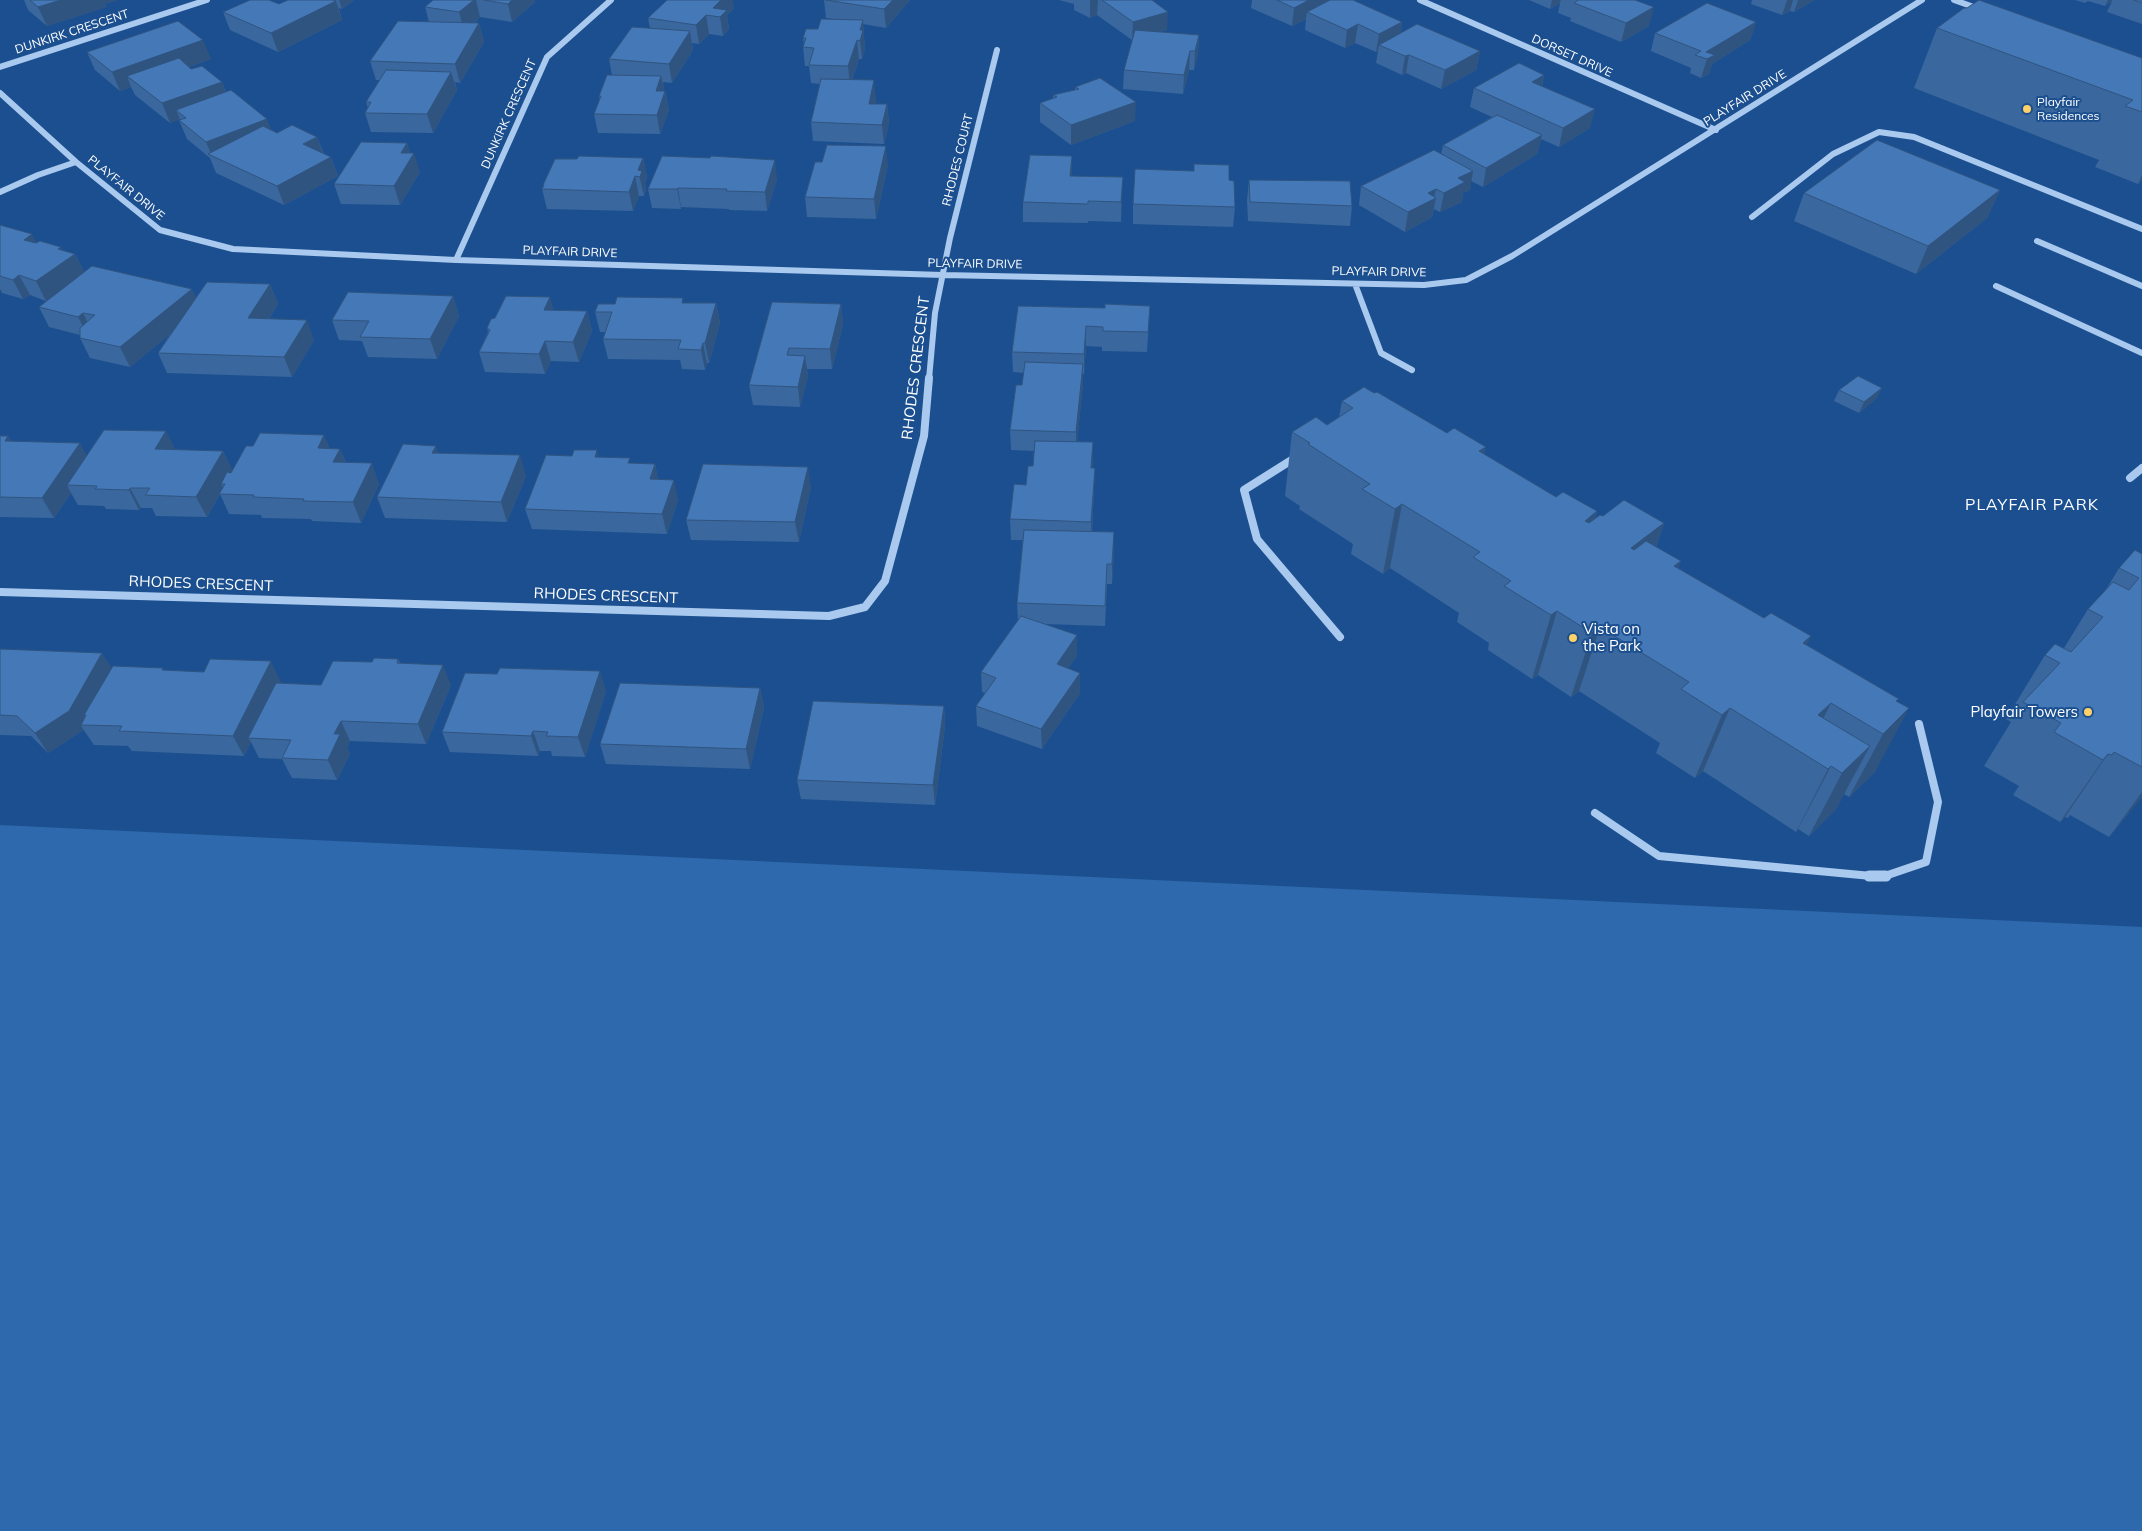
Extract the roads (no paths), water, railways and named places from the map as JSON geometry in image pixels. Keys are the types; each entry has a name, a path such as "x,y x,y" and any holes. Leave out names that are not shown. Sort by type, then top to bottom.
{"street":[{"name":"DUNKIRK CRESCENT","path":"0,67 207,0"},
{"name":"DUNKIRK CRESCENT","path":"456,260 547,57 611,0"},
{"name":"DORSET DRIVE","path":"1420,0 1716,130"},
{"name":"PLAYFAIR DRIVE","path":"0,93 76,162 160,230 233,250 456,260 943,275 1424,285 1466,280 1512,256 1922,0"},
{"path":"1954,0 1991,13"},
{"name":"RHODES COURT","path":"943,275 950,238 997,50"},
{"path":"1752,217 1833,154 1878,132 1914,137 2142,229"},
{"path":"0,192 38,175 76,162"},
{"path":"2037,241 2142,286"},
{"name":"RHODES CRESCENT","path":"0,592 829,616 865,607 885,582 924,436 934,313 943,275"},
{"path":"1355,284 1381,353 1412,370"},
{"path":"1996,286 2142,353"},
{"path":"2130,478 2142,468"},
{"path":"1595,813 1659,856 1882,878 1926,862 1938,802 1919,724"}],"lane":[{"path":"1302,453 1244,490 1257,539 1340,637"}],"place":[{"name":"Playfair Residences","path":"2027,109"},
{"name":"Vista on the Park","path":"1573,638"},
{"name":"Playfair Towers","path":"2088,712"}],"district":[{"name":"PLAYFAIR PARK","path":"2032,505"}]}
